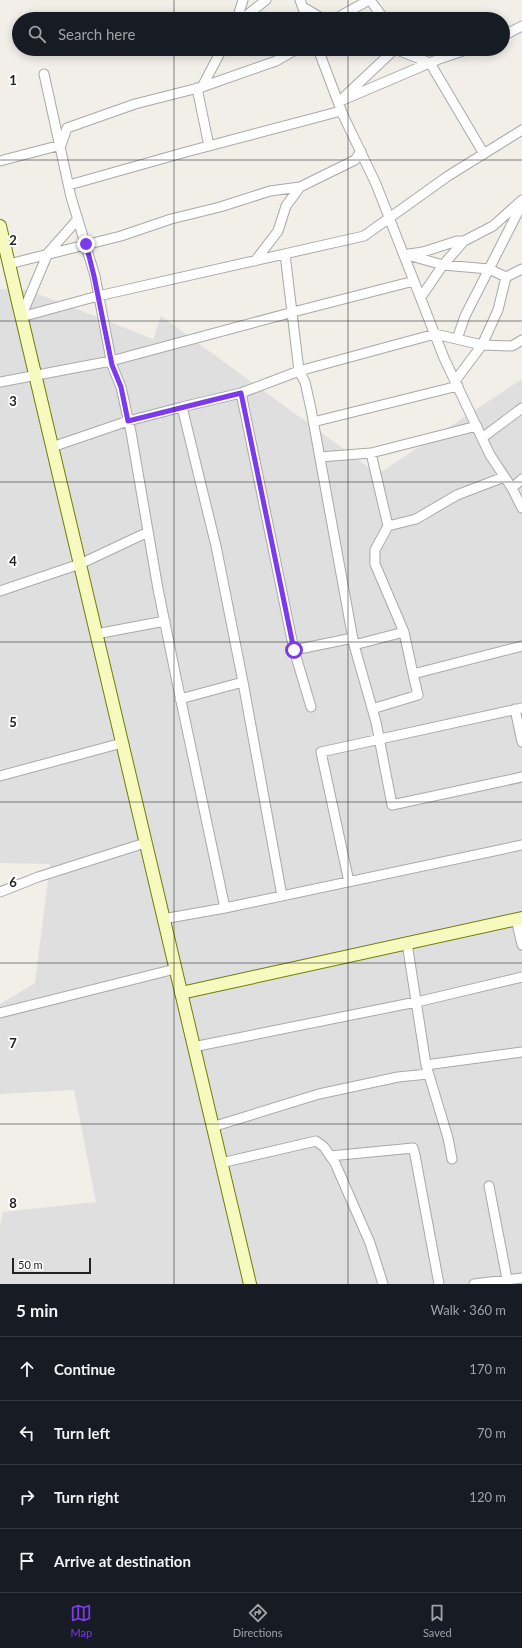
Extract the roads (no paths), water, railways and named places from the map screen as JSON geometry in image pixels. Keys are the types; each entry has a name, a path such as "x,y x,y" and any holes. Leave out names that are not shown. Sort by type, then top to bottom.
{"street":[{"path":"251,12 266,0"},
{"path":"348,12 370,0 379,12"},
{"path":"239,12 243,1"},
{"path":"301,4 313,12"},
{"path":"510,32 522,26"},
{"path":"209,146 200,88 218,56"},
{"path":"60,145 67,128 135,104 200,88 276,61 285,56"},
{"path":"321,56 340,107 376,184 456,384 490,455 512,488 522,508"},
{"path":"340,107 388,56"},
{"path":"412,56 430,63 484,154"},
{"path":"69,185 209,146 340,107 430,63 450,56"},
{"path":"44,74 69,185 86,244 111,361 121,387 180,699 225,908"},
{"path":"21,317 98,296 364,236 448,176 522,130"},
{"path":"0,160 60,145"},
{"path":"9,264 86,244 270,191 300,187 355,160 361,151"},
{"path":"255,261 278,231 286,206 300,187"},
{"path":"421,297 443,265 464,241 493,226 522,199"},
{"path":"457,339 465,316 522,204"},
{"path":"21,317 48,253 78,219"},
{"path":"0,226 250,1284"},
{"path":"404,254 424,252 457,240 464,241"},
{"path":"285,254 299,371 305,382 320,457 353,642 372,709 392,805 522,777"},
{"path":"404,254 443,265 489,269 506,277"},
{"path":"313,422 456,384 482,345 498,310 506,277 522,269"},
{"path":"0,382 35,374 111,361 414,281"},
{"path":"52,447 128,421 241,393 299,371 435,334 482,345 512,346 522,340"},
{"path":"241,393 294,650 311,707"},
{"path":"182,407 216,546 243,682 282,896"},
{"path":"482,438 522,408"},
{"path":"320,457 371,453 477,426"},
{"path":"371,453 388,526 375,550 375,564 404,632 418,695 372,709"},
{"path":"388,526 416,519 457,495 504,477"},
{"path":"512,488 522,480"},
{"path":"0,591 80,564 148,532"},
{"path":"96,634 165,621"},
{"path":"294,650 353,642 404,632"},
{"path":"413,674 522,646"},
{"path":"180,699 243,682"},
{"path":"349,882 321,752 518,709 522,742"},
{"path":"0,776 122,743"},
{"path":"0,892 38,876 145,843"},
{"path":"163,919 225,908 522,845"},
{"path":"181,993 519,919 522,945"},
{"path":"407,944 427,1070 448,1138 452,1158"},
{"path":"0,1013 175,969"},
{"path":"193,1047 417,1001 522,977"},
{"path":"212,1128 319,1094 427,1070 522,1052"},
{"path":"221,1163 316,1141 324,1147 335,1163 370,1243 383,1284"},
{"path":"330,1156 413,1148 439,1284"},
{"path":"490,1186 507,1282"},
{"path":"474,1284 507,1282 522,1278"}]}
